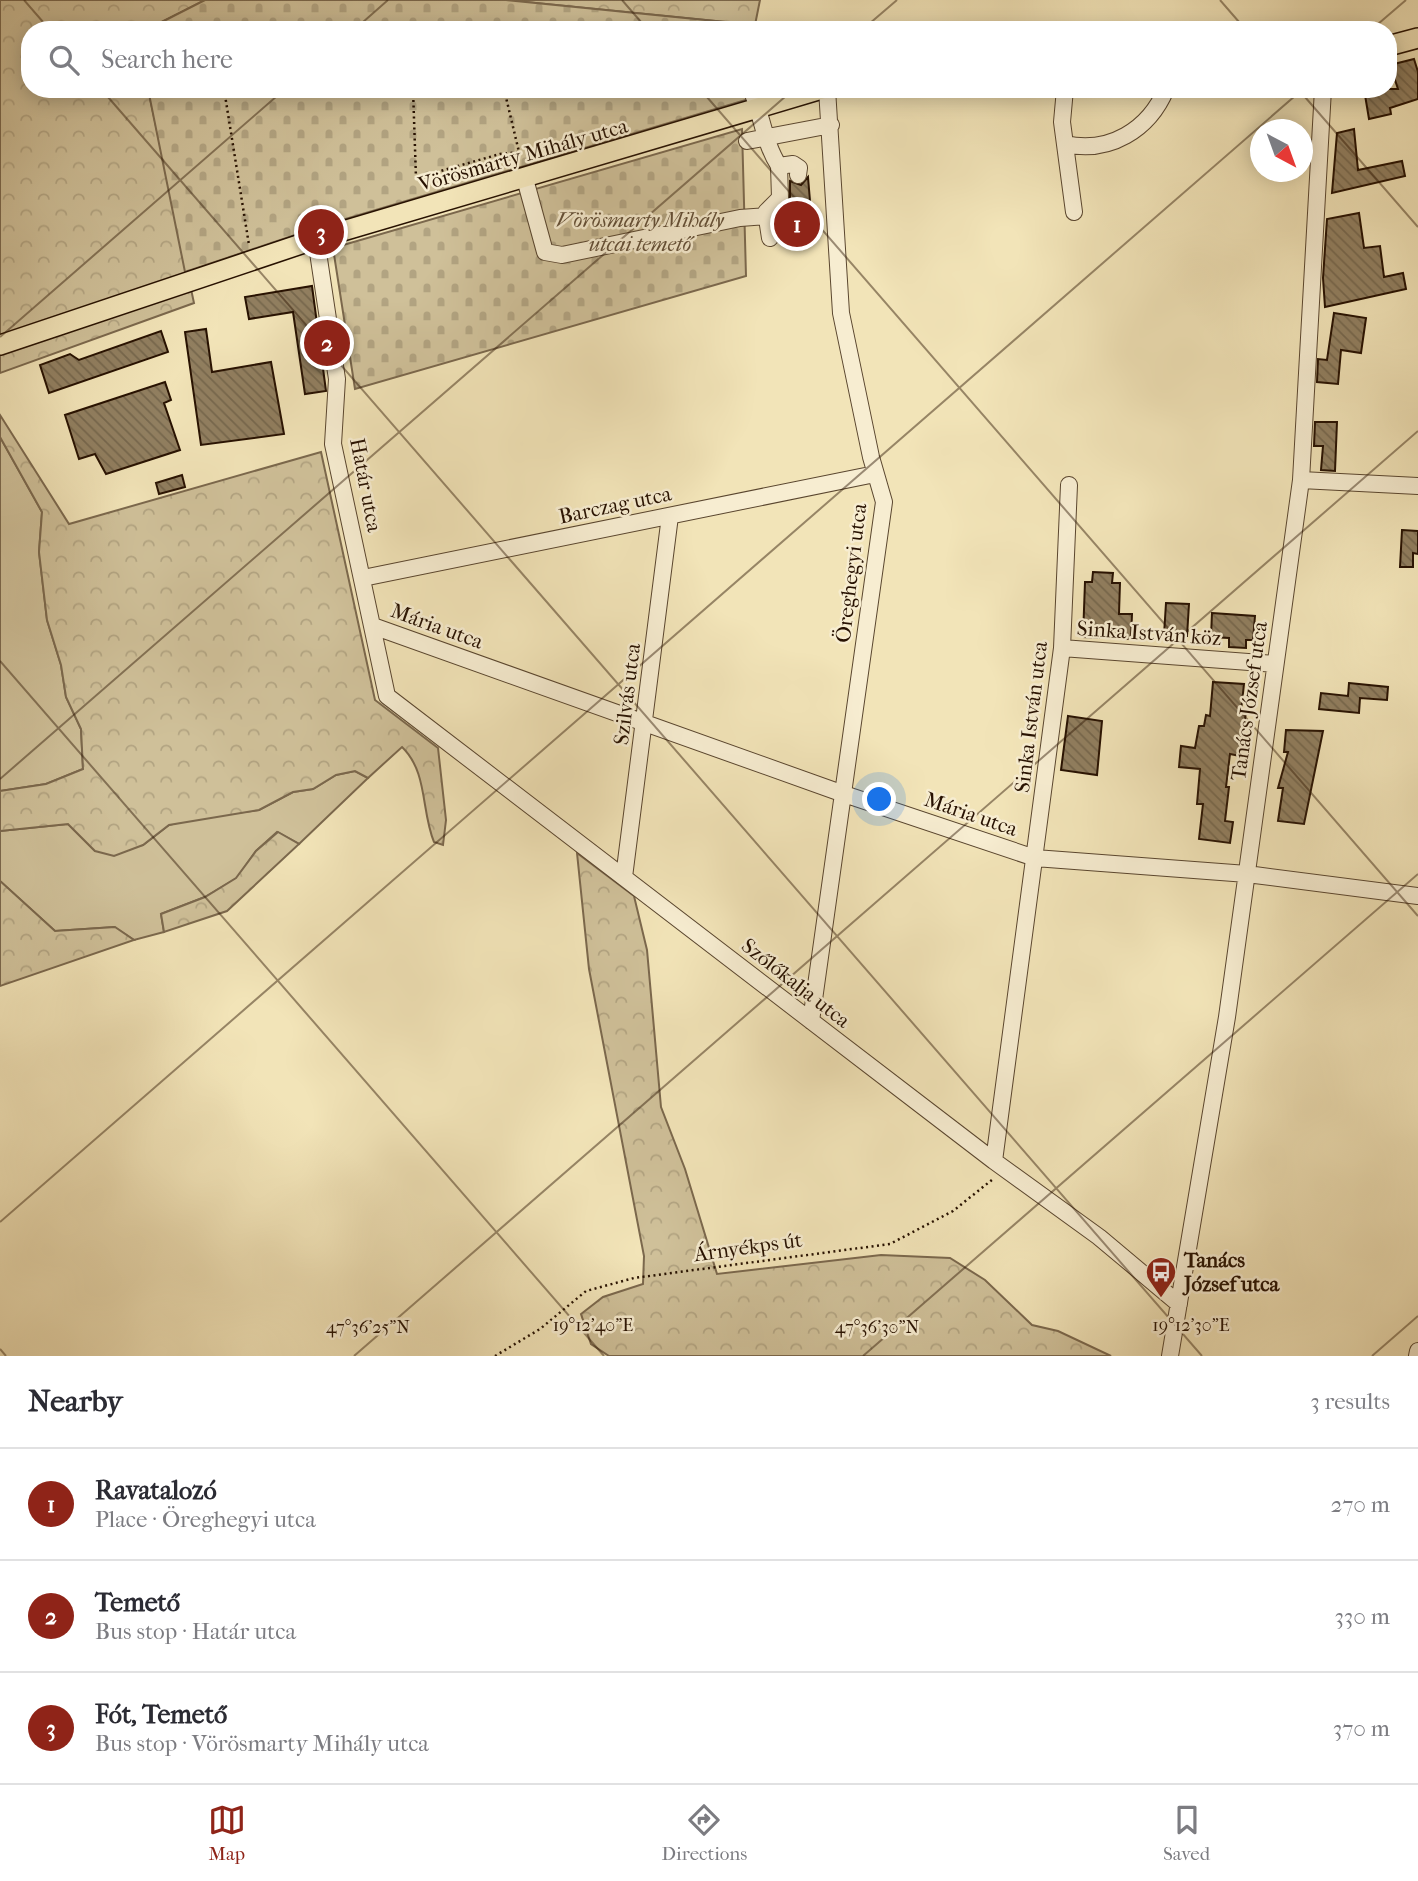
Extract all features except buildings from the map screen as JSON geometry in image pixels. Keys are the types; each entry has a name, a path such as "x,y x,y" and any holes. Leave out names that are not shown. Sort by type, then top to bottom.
{"main road":[{"path":"1397,44 1418,38"},
{"name":"Vörösmarty Mihály utca","path":"0,345 316,239 793,98"}],"street":[{"path":"754,98 767,148 779,166 780,198 766,212 770,239"},
{"name":"Öreghegyi utca","path":"811,1021 884,502 875,474 841,313 831,125 826,98"},
{"path":"1064,98 1062,122 1074,212"},
{"path":"1065,144 1102,146 1128,134 1157,111 1162,98"},
{"name":"Tanács József utca","path":"1170,1356 1227,1017 1301,480 1322,98"},
{"path":"747,141 831,125"},
{"path":"779,166 793,164 799,168 798,175"},
{"path":"525,179 545,252 562,255 740,218 766,216"},
{"name":"Határ utca","path":"316,239 337,379 333,444 387,696"},
{"name":"Barczag utca","path":"363,578 875,474"},
{"path":"1301,480 1418,486"},
{"name":"Sinka István utca","path":"999,1165 1062,648 1069,485"},
{"name":"Szilvás utca","path":"624,877 646,723 670,516"},
{"name":"Mária utca","path":"373,626 841,793 1035,858 1247,874 1418,896"},
{"name":"Sinka István köz","path":"1062,648 1274,664"},
{"name":"Szőlőkalja utca","path":"387,696 999,1165 1099,1237 1179,1304"}],"path":[{"path":"224,98 245,228 253,259"},
{"path":"413,98 416,178 500,153 519,152 505,98"},
{"name":"Árnyékps út","path":"495,1356 540,1329 586,1291 634,1278 890,1244 953,1211 983,1190 999,1165"}],"green space":[{"path":"0,0 205,0 164,21 21,21 21,98 150,98 194,303 0,373"},
{"path":"205,0 506,0 715,21 164,21"},
{"path":"506,0 760,0 756,21 715,21"},
{"name":"Vörösmarty Mihály utcai temető","path":"150,98 753,98 322,226 185,272"},
{"name":"Vörösmarty Mihály utcai temető","path":"742,129 746,276 355,389 333,248"},
{"path":"0,415 69,524 321,452 375,700 438,748 446,820 443,845 434,842 416,768 402,747 368,778 355,771 336,775 313,789 293,792 259,810 169,825 143,845 114,856 95,851 68,824 0,831 0,791 46,784 83,769 81,729 66,697 61,665 47,620 39,552 42,512 0,437"},
{"path":"0,437 42,512 39,552 47,620 61,665 66,697 81,729 83,769 46,784 0,791"},
{"path":"355,771 368,778 299,844 277,832 256,851 237,878 205,897 161,914 164,932 134,940 114,927 55,931 0,881 0,831 68,824 95,851 143,845 169,825 196,818 259,810 293,792 313,789 336,775"},
{"path":"278,832 299,844 227,911 164,932 161,914 205,897 236,878 256,851"},
{"path":"577,853 634,896 647,950 661,1107 685,1169 717,1274 881,1255 950,1258 985,1280 1032,1325 1058,1331 1111,1356 609,1356 591,1344 581,1314 603,1297 643,1284 644,1256 589,969"},
{"path":"0,881 55,931 115,927 134,940 0,986"}],"place":[{"name":"Ravatalozó","path":"797,224"},
{"name":"Fót, Temető","path":"321,232"},
{"name":"Temető","path":"327,343"},
{"name":"Tanács József utca","path":"1161,1299"}]}
